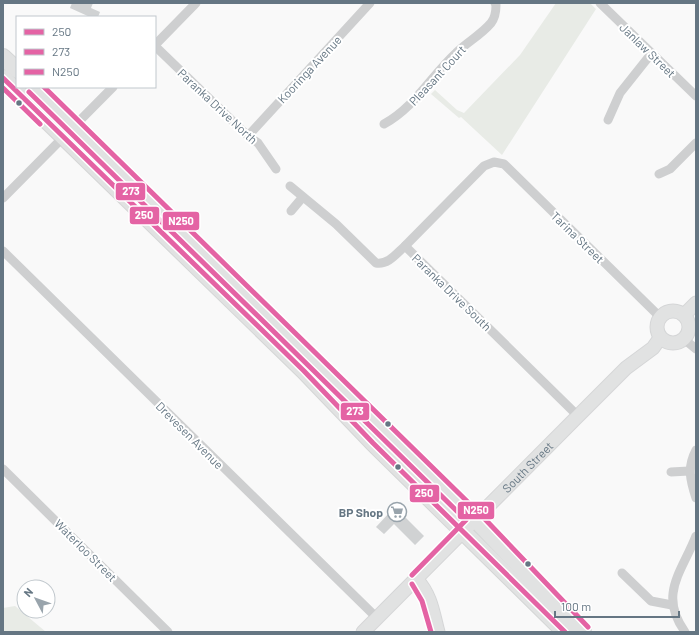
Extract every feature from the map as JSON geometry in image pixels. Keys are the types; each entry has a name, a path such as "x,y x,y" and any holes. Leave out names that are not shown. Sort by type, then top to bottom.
{"highway":[{"path":"3,57 16,69"},
{"path":"3,78 69,131 476,520 583,632"},
{"path":"35,88 69,131 463,533 565,632"}],"street":[{"path":"156,44 196,3"},
{"name":"Kooringa Avenue","path":"248,136 370,3"},
{"name":"Pleasant Court","path":"384,124 399,116 456,52 486,28 494,17 495,3"},
{"name":"Janlaw Street","path":"600,3 696,96"},
{"name":"Paranka Drive North","path":"156,46 248,136 258,143 276,170"},
{"path":"608,120 620,93 651,54"},
{"path":"3,198 112,88"},
{"path":"659,174 670,169 696,143"},
{"name":"Tarina Street","path":"405,246 484,166 494,162 504,164 660,317"},
{"name":"Paranka Drive South","path":"290,186 302,198 336,224 376,263 381,264 391,260 405,246 578,416"},
{"path":"291,211 302,198"},
{"name":"Drevesen Avenue","path":"3,252 377,618"},
{"path":"684,315 696,303"},
{"path":"672,311 684,315 689,327 684,339 674,344 660,338 656,327 660,317 672,311"},
{"name":"South Street","path":"363,632 417,580 626,368 648,352 660,338"},
{"path":"684,339 696,349"},
{"path":"696,450 691,460 689,471 696,498"},
{"name":"Waterloo Street","path":"3,469 168,632"},
{"path":"671,472 689,471"},
{"path":"684,632 677,622 672,605 673,589 676,577 690,552 696,536"},
{"path":"622,573 651,601 672,605"},
{"path":"417,580 425,589 430,600 438,632"}],"shaded area":[{"path":"556,3 590,3 596,9 502,155 461,117 459,118 431,94 435,90 457,110 464,113 520,55"},
{"path":"15,606 16,619 30,619 46,632 3,632 3,608"}],"building":[{"path":"72,3 93,3 91,8 100,12 98,16 88,16 70,8"},
{"path":"395,504 397,506 399,504 403,508 403,515 424,536 415,545 394,524 384,534 376,527 391,511 390,510"}],"transit line":[{"name":"250","path":"3,78 304,371 373,443 565,632"},
{"name":"273","path":"3,88 40,124"},
{"name":"N250","path":"45,88 481,515 588,627"},
{"name":"273","path":"29,92 466,520 412,575"},
{"name":"273","path":"412,584 422,601 431,632"}],"place":[{"name":"BP Shop","path":"397,512"}]}
